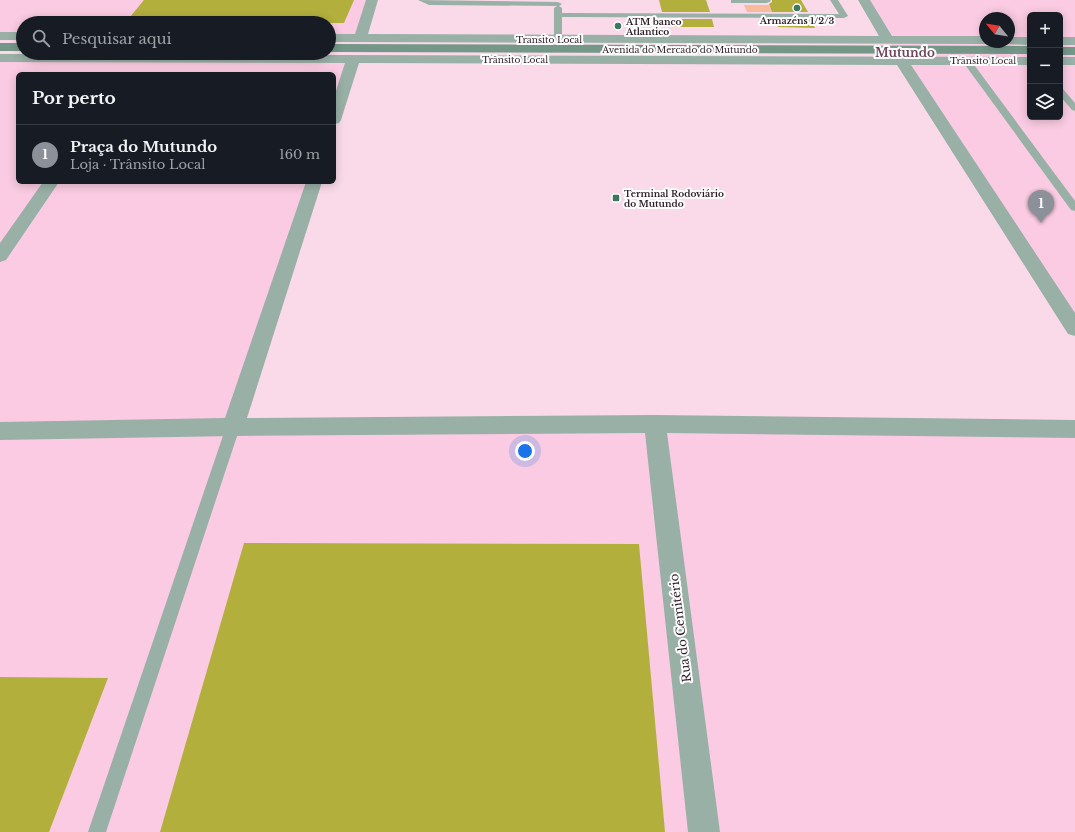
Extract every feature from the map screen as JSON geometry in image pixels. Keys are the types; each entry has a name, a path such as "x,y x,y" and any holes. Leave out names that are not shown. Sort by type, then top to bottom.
{"main road":[{"path":"0,47 16,47"},
{"name":"Avenida do Mercado do Mutundo","path":"336,48 1027,50"},
{"path":"1063,50 1075,51"}],"street":[{"path":"360,38 372,0"},
{"path":"864,0 888,40"},
{"path":"0,36 16,36"},
{"name":"Transito Local","path":"336,38 979,40"},
{"path":"1015,40 1027,41"},
{"path":"1063,41 1075,41"},
{"name":"Trânsito Local","path":"0,58 16,58"},
{"name":"Trânsito Local","path":"336,59 1027,61"},
{"path":"336,114 353,59"},
{"path":"127,72 136,60"},
{"path":"901,60 1075,329"},
{"path":"1063,61 1075,61"},
{"path":"0,256 50,184"},
{"path":"233,427 313,184"},
{"path":"0,432 233,427 655,424 1075,429"},
{"name":"Rua do Cemitério","path":"655,424 704,832"}],"lane":[{"path":"422,0 429,3 558,2 558,39"},
{"path":"558,16 844,16 834,0"},
{"path":"740,16 734,1 767,1"},
{"path":"480,14 482,3"},
{"path":"966,60 1075,208"},
{"path":"1063,94 1075,108"},
{"path":"97,832 233,427"}],"shaded area":[{"path":"0,0 372,0 360,38 336,37 336,16 16,16 16,34 0,34"},
{"path":"864,0 1075,0 1075,329 901,60"},
{"path":"744,5 769,5 772,12 747,12"},
{"path":"0,58 16,58 16,60 353,59 336,114 336,72 16,72 16,184 313,184 233,426 1075,429 1075,832 0,832"}],"building":[{"path":"144,0 354,0 344,23 336,23 336,16 131,16"},
{"path":"659,0 706,0 710,12 662,12"},
{"name":"Armazéns 1/2/3","path":"772,0 801,0 808,12 772,12 769,4"},
{"path":"663,19 712,19 714,27 665,27"},
{"path":"775,19 811,19 815,28 778,27"},
{"path":"244,543 639,544 665,832 160,832"},
{"path":"0,677 108,678 49,832 0,832"}],"place":[{"name":"Armazéns 1/2/3","path":"797,8"},
{"name":"ATM banco Atlantico","path":"618,26"},
{"name":"Terminal Rodoviário do Mutundo","path":"616,198"},
{"name":"Praça do Mutundo","path":"1041,223"}],"district":[{"name":"Mutundo","path":"905,52"}]}
